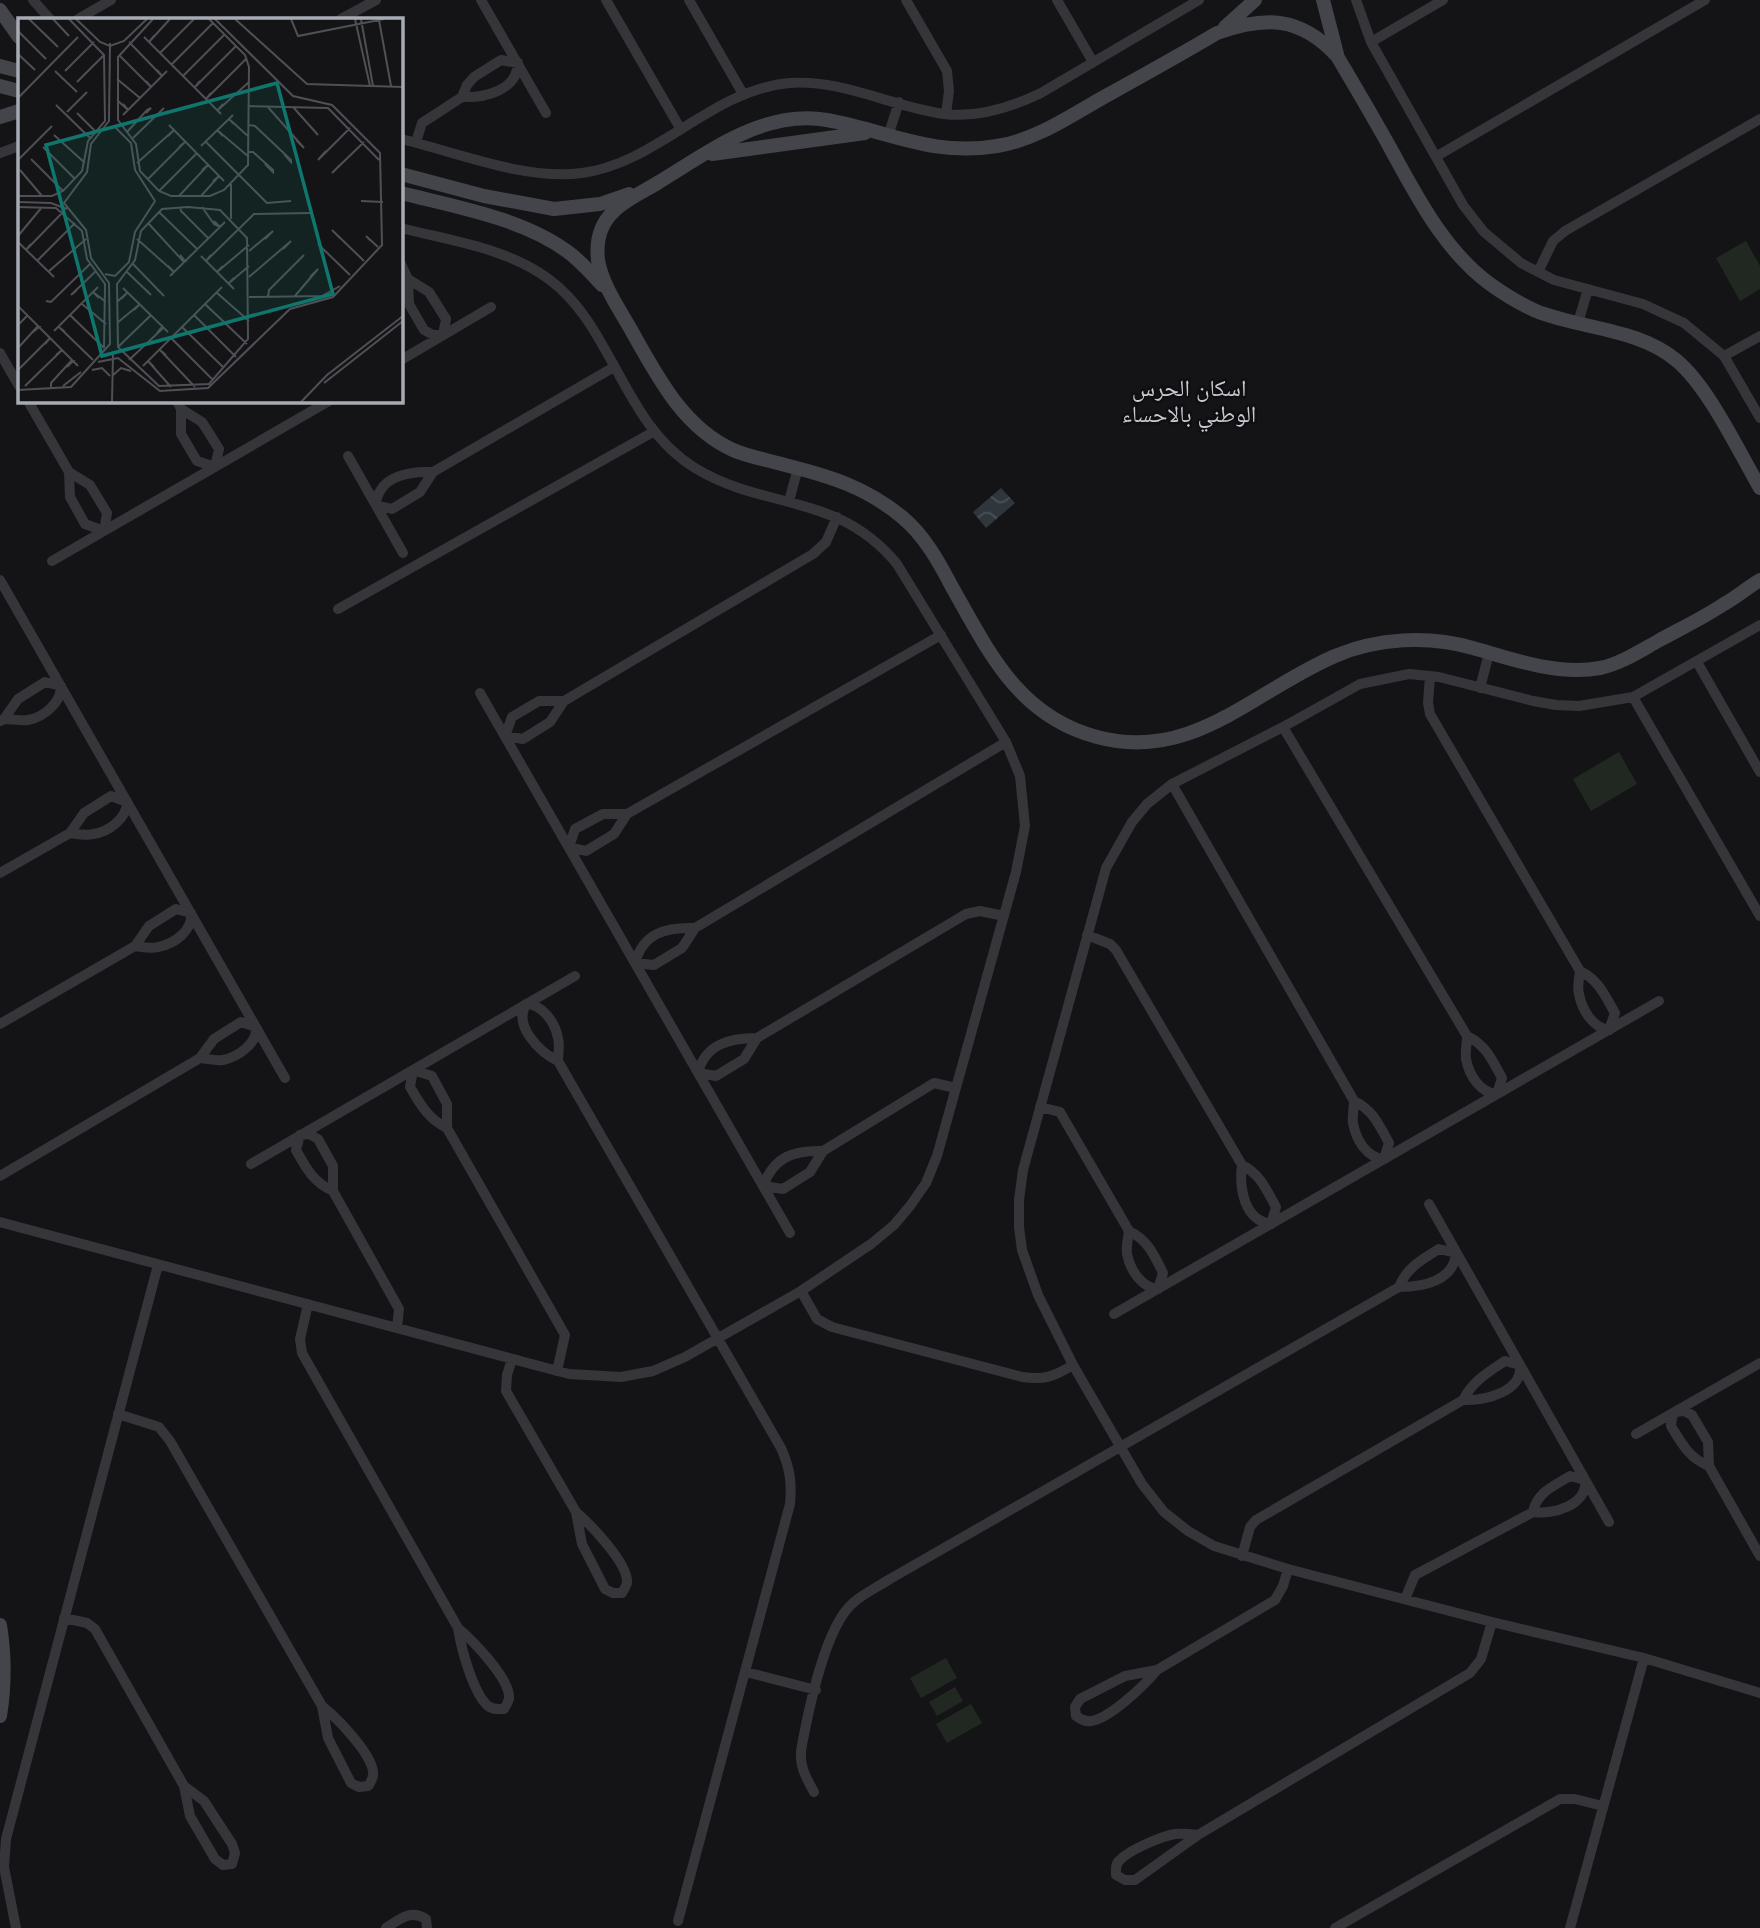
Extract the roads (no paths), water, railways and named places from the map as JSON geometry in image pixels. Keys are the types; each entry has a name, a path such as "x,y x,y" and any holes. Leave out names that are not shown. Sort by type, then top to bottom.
{"main road":[{"path":"1217,33 1255,0"},
{"path":"1323,0 1337,56 1415,194 1450,246 1470,267 1514,300 1537,311 1637,339 1675,359 1701,387 1760,488"},
{"path":"0,10 18,36"},
{"path":"1337,56 1301,29 1278,22 1244,24 1217,33 1050,128 997,146 939,149 830,121 807,118 759,126 703,155 614,211 602,226 597,243 599,267 612,296 660,381 675,403 695,424 732,450 845,481 902,517 936,558 991,655 1009,681 1038,709 1062,725 1095,737 1123,743 1150,743 1186,736 1214,724 1335,656 1381,642 1436,641 1467,646 1551,668 1576,670 1603,667 1632,656 1726,603 1760,580"},
{"path":"0,66 18,71"},
{"path":"0,86 18,91"},
{"path":"0,117 18,111"},
{"path":"703,155 881,134"},
{"path":"402,174 511,202 554,209 600,204 651,187"},
{"path":"432,201 437,184"},
{"path":"402,193 526,229 551,241 587,268 612,296"},
{"path":"1726,603 1760,592"},
{"path":"0,1625 4,1686 0,1716"}],"street":[{"path":"33,0 49,18"},
{"path":"80,18 111,0"},
{"path":"343,18 376,0"},
{"path":"481,0 547,113"},
{"path":"607,0 680,128"},
{"path":"689,0 743,94"},
{"path":"906,0 947,71 949,91 946,114"},
{"path":"1057,0 1093,62"},
{"path":"402,139 521,170 553,175 583,173 610,166 743,94 787,83 817,83 946,114 997,110 1021,103 1199,0"},
{"path":"1356,0 1371,42 1464,205 1484,232 1521,263 1554,280 1643,304 1684,323 1724,356 1760,418"},
{"path":"1371,42 1443,0"},
{"path":"1437,156 1705,0"},
{"path":"416,142 422,123 461,97 474,77 501,60 518,64"},
{"path":"461,97 485,97 513,81 518,64"},
{"path":"881,134 899,102"},
{"path":"1538,272 1553,241 1565,231 1760,119"},
{"path":"0,153 18,146"},
{"path":"0,1222 558,1371 593,1377 621,1377 653,1371 685,1357 801,1291 871,1244 894,1225 910,1206 926,1183 937,1156 1004,916 1025,826 1020,776 1006,742 897,564 867,534 837,517 789,501 739,489 713,478 682,459 653,432 588,322 551,280 497,253 402,228"},
{"path":"402,266 408,279 409,303 424,330 433,335 443,335"},
{"path":"408,279 429,292 446,319 443,335"},
{"path":"1578,323 1588,289"},
{"path":"402,358 491,307"},
{"path":"1724,356 1760,336"},
{"path":"0,353 18,384"},
{"path":"376,505 392,509 420,492 433,472 614,367"},
{"path":"29,402 69,472 90,485 107,513 104,531"},
{"path":"52,561 327,402"},
{"path":"179,405 181,434 197,461 215,467"},
{"path":"179,405 202,422 219,449 215,467"},
{"path":"338,610 653,432"},
{"path":"348,456 403,553"},
{"path":"789,501 798,468"},
{"path":"376,505 376,495 381,487 408,471 433,472"},
{"path":"69,472 69,497 85,524 104,531"},
{"path":"505,736 523,739 550,722 564,701 813,554 826,542 837,517"},
{"path":"0,580 285,1078"},
{"path":"1760,625 1729,640 1697,662 1633,697 1579,706 1556,705 1430,676 1409,674 1360,684 1172,784 1147,804 1120,840 1106,868 1023,1170 1019,1200 1022,1251 1029,1272 1073,1365 1142,1484 1164,1512 1196,1536 1242,1556 1492,1622 1644,1658 1760,1693"},
{"path":"569,848 586,851 614,834 627,814 940,635"},
{"path":"1480,688 1489,653"},
{"path":"1697,662 1760,772"},
{"path":"1430,676 1430,714 1580,971 1579,995 1593,1024 1600,1029 1609,1030"},
{"path":"2,720 18,699 46,682 61,686"},
{"path":"2,720 30,720 57,704 61,686"},
{"path":"480,693 790,1233"},
{"path":"1633,697 1760,916"},
{"path":"505,736 512,717 539,701 564,701"},
{"path":"1283,727 1467,1036 1487,1050 1502,1078 1497,1094"},
{"path":"635,963 654,965 682,948 695,928 1006,742"},
{"path":"1172,784 1354,1101 1353,1124 1367,1153 1384,1159"},
{"path":"0,873 70,833 84,813 111,796 127,802"},
{"path":"70,833 95,834 123,818 127,802"},
{"path":"569,848 575,829 603,814 627,814"},
{"path":"0,1024 135,946 149,926 176,909 191,913"},
{"path":"698,1073 716,1076 744,1059 757,1038 965,914 980,911 1004,916"},
{"path":"135,946 160,947 188,931 192,922 191,913"},
{"path":"635,963 643,943 670,927 695,928"},
{"path":"1087,935 1110,944 1116,950 1242,1165 1254,1171 1261,1179 1276,1207 1271,1224"},
{"path":"1580,971 1600,985 1615,1013 1609,1030"},
{"path":"251,1164 575,976"},
{"path":"1114,1314 1659,1001"},
{"path":"526,1004 534,1004 543,1009 558,1036 558,1060 781,1448 792,1483 790,1504 678,1922"},
{"path":"526,1004 521,1020 537,1047 558,1060"},
{"path":"0,1176 200,1058 214,1039 241,1021 256,1027"},
{"path":"200,1058 225,1060 253,1044 257,1035 256,1027"},
{"path":"1467,1036 1466,1060 1475,1079 1480,1088 1488,1094 1497,1094"},
{"path":"698,1073 706,1054 733,1038 757,1038"},
{"path":"413,1070 432,1076 447,1104 447,1128 565,1335 558,1371"},
{"path":"413,1070 410,1087 426,1115 447,1128"},
{"path":"763,1186 783,1189 810,1172 823,1151 934,1083 956,1088"},
{"path":"1354,1101 1374,1115 1389,1143 1384,1159"},
{"path":"1040,1107 1059,1112 1129,1231 1128,1255 1142,1284 1149,1289 1158,1289"},
{"path":"300,1135 309,1134 317,1139 333,1166 333,1191 399,1309 397,1328"},
{"path":"300,1135 296,1150 312,1178 333,1191"},
{"path":"763,1186 772,1167 799,1151 823,1151"},
{"path":"1242,1165 1240,1189 1254,1218 1271,1224"},
{"path":"1429,1204 1609,1522"},
{"path":"1129,1231 1141,1237 1148,1245 1163,1273 1158,1289"},
{"path":"1399,1287 1412,1266 1439,1249 1456,1253"},
{"path":"814,1792 801,1769 800,1755 831,1636 840,1618 853,1602 1399,1287 1423,1286 1451,1271 1456,1253"},
{"path":"16,1928 4,1867 6,1839 158,1265"},
{"path":"801,1291 817,1319 832,1327 1022,1377 1042,1380 1073,1365"},
{"path":"308,1304 300,1339 302,1353 458,1628 464,1660 486,1705 495,1710 504,1709 509,1700 508,1690 473,1641 458,1628"},
{"path":"512,1359 506,1391 576,1512 608,1546 626,1574 627,1584 622,1593 613,1594 605,1589 582,1544 576,1512"},
{"path":"1463,1401 1478,1378 1505,1361 1520,1365"},
{"path":"1636,1434 1760,1363"},
{"path":"1242,1556 1250,1527 1256,1520 1463,1401 1489,1399 1516,1382 1521,1375 1520,1365"},
{"path":"1709,1466 1696,1461 1688,1453 1671,1426 1672,1416 1676,1412 1684,1410 1692,1415 1703,1433 1708,1442 1709,1466 1760,1556"},
{"path":"118,1414 159,1427 170,1441 322,1706 328,1738 351,1783 359,1787 368,1786 373,1778 372,1767 337,1718 322,1706"},
{"path":"1533,1512 1535,1501 1543,1493 1570,1476 1585,1480"},
{"path":"1405,1599 1415,1575 1533,1512 1554,1513 1581,1497 1586,1489 1585,1480"},
{"path":"1157,1671 1125,1676 1080,1699 1075,1707 1076,1716 1084,1721 1094,1721 1144,1686 1157,1671 1275,1600 1289,1569"},
{"path":"64,1618 87,1623 95,1629 184,1786 190,1816 215,1859 223,1865 232,1864 235,1853 232,1844 204,1801 184,1786"},
{"path":"1198,1835 1179,1833 1150,1842 1121,1858 1116,1866 1116,1875 1125,1880 1135,1880 1198,1835 1470,1673 1481,1659 1492,1622"},
{"path":"1570,1928 1644,1658"},
{"path":"746,1672 816,1690"},
{"path":"1335,1928 1560,1799 1575,1799 1603,1806"},
{"path":"386,1928 407,1914 418,1914 426,1919 426,1928"}],"water":[{"path":"1001,488 1015,503 986,528 973,512"}],"district":[{"name":"اسكان الحرس الوطني بالاحساء","path":"1189,401"}]}
